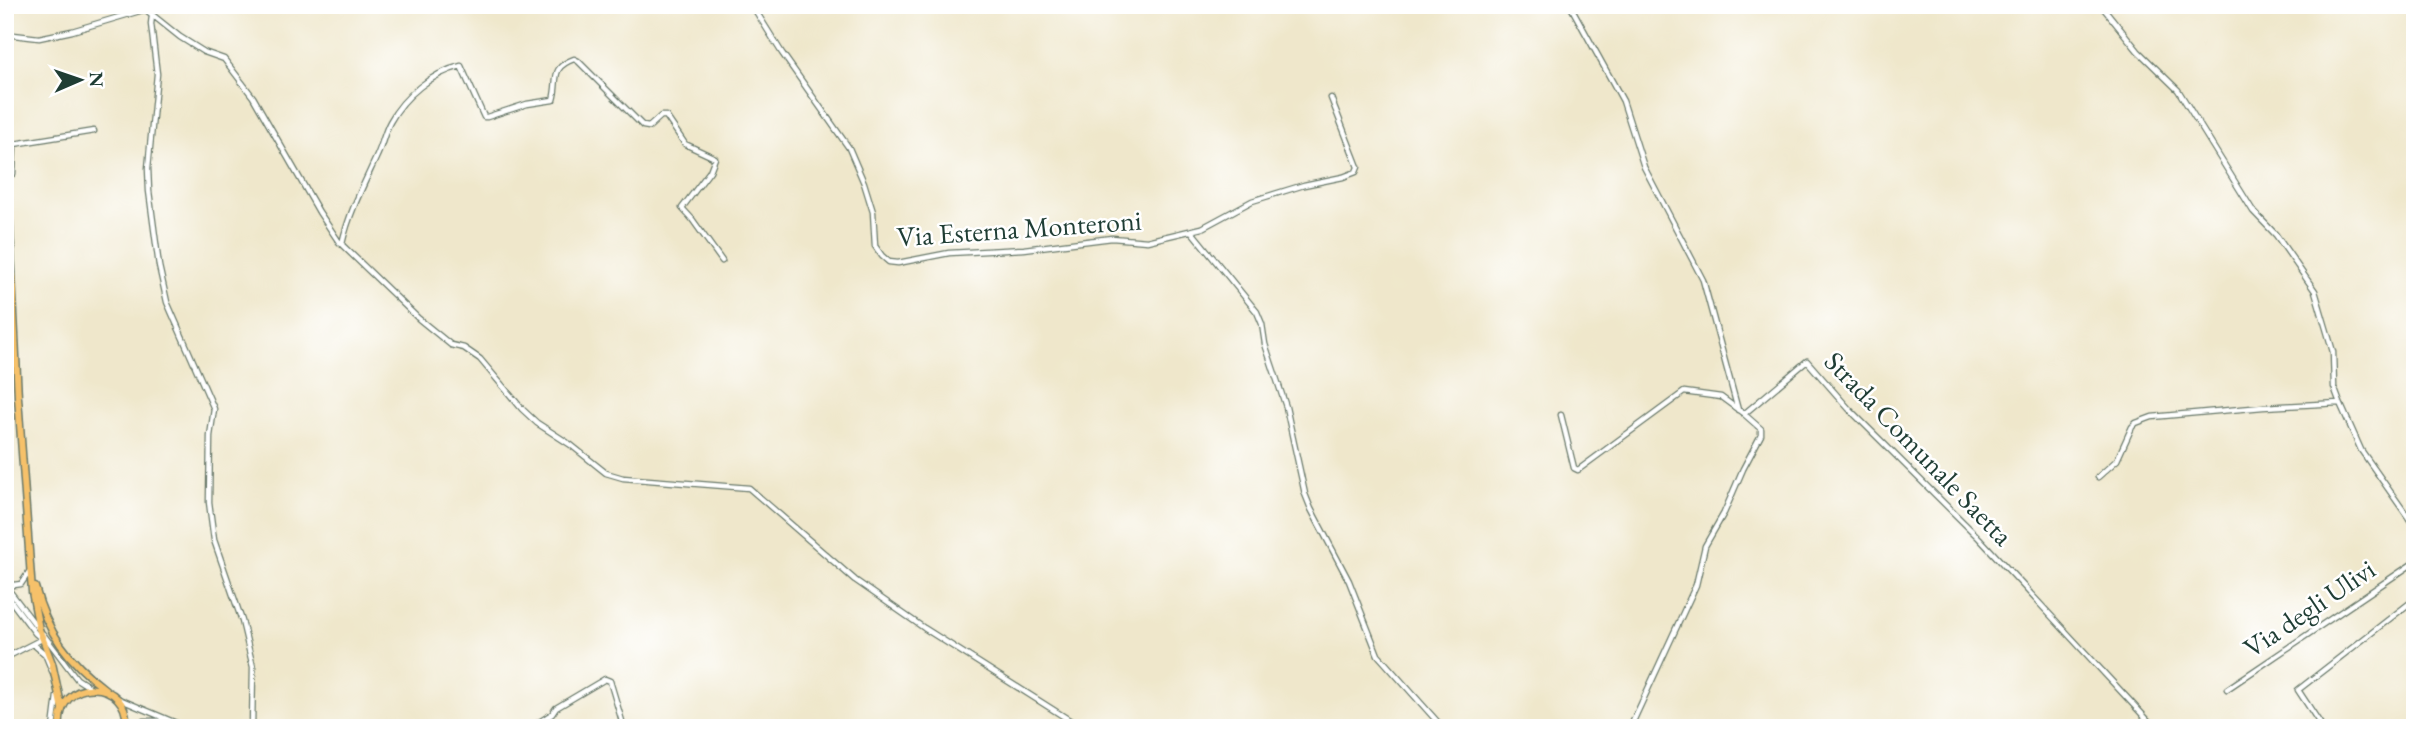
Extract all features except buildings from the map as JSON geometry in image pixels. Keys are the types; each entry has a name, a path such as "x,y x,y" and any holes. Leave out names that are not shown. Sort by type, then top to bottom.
{"main road":[{"path":"5,124 18,397 31,568 39,629 58,685 62,709 58,727"},
{"path":"31,568 40,604 51,631 65,654 86,675 119,699 125,709 129,728"},
{"path":"62,709 73,694 91,688 106,690"}],"street":[{"name":"Via Esterna Monteroni","path":"752,5 782,53 849,148 873,212 875,246 889,262 898,263 949,253 1024,249 1112,238 1147,241 1192,232 1252,201 1356,173 1358,167 1331,98"},
{"path":"1570,5 1623,101 1644,167 1703,280 1738,410"},
{"path":"2101,5 2138,51 2178,90 2253,211 2276,235 2315,291 2333,352 2334,387 2340,403 2361,450 2415,527"},
{"path":"5,34 39,38 72,32 142,7 204,52 224,58 253,97 319,212 342,245 451,345 464,348 480,359 522,410 537,423 606,473 623,478 749,488 855,580 935,635 1082,728"},
{"path":"152,16 157,74 148,168 152,221 167,302 214,409 210,436 209,502 214,540 242,621 253,667 252,728"},
{"path":"342,245 355,202 378,155 390,122 411,94 438,75 461,66 479,110 487,117 527,104 553,100 555,73 574,59 643,126 649,127 661,116 666,116 685,144 715,158 710,171 682,208 722,261"},
{"path":"7,176 13,174 14,144 94,131"},
{"path":"1192,232 1257,312 1296,446 1305,494 1349,581 1378,655 1443,728"},
{"name":"Strada Comunale Saetta","path":"1744,414 1807,361 1849,409 1979,538 2155,728"},
{"path":"1561,415 1574,468 1578,470 1684,392 1721,397 1761,429 1761,435 1724,513 1705,546 1696,585 1630,728"},
{"path":"2098,477 2117,460 2132,427 2152,417 2340,403"},
{"name":"Via degli Ulivi","path":"2227,689 2415,562"},
{"path":"5,584 21,584 31,568"},
{"path":"5,584 77,679 91,688"},
{"path":"5,593 35,634 42,639 5,658"},
{"path":"2323,728 2298,690 2415,599"},
{"path":"33,644 44,654 58,685 58,727"},
{"path":"530,728 552,714 556,708 605,678 610,681 624,728"},
{"path":"119,699 188,728"},
{"path":"143,721 146,710"},
{"path":"129,728 143,721 172,721"}]}
